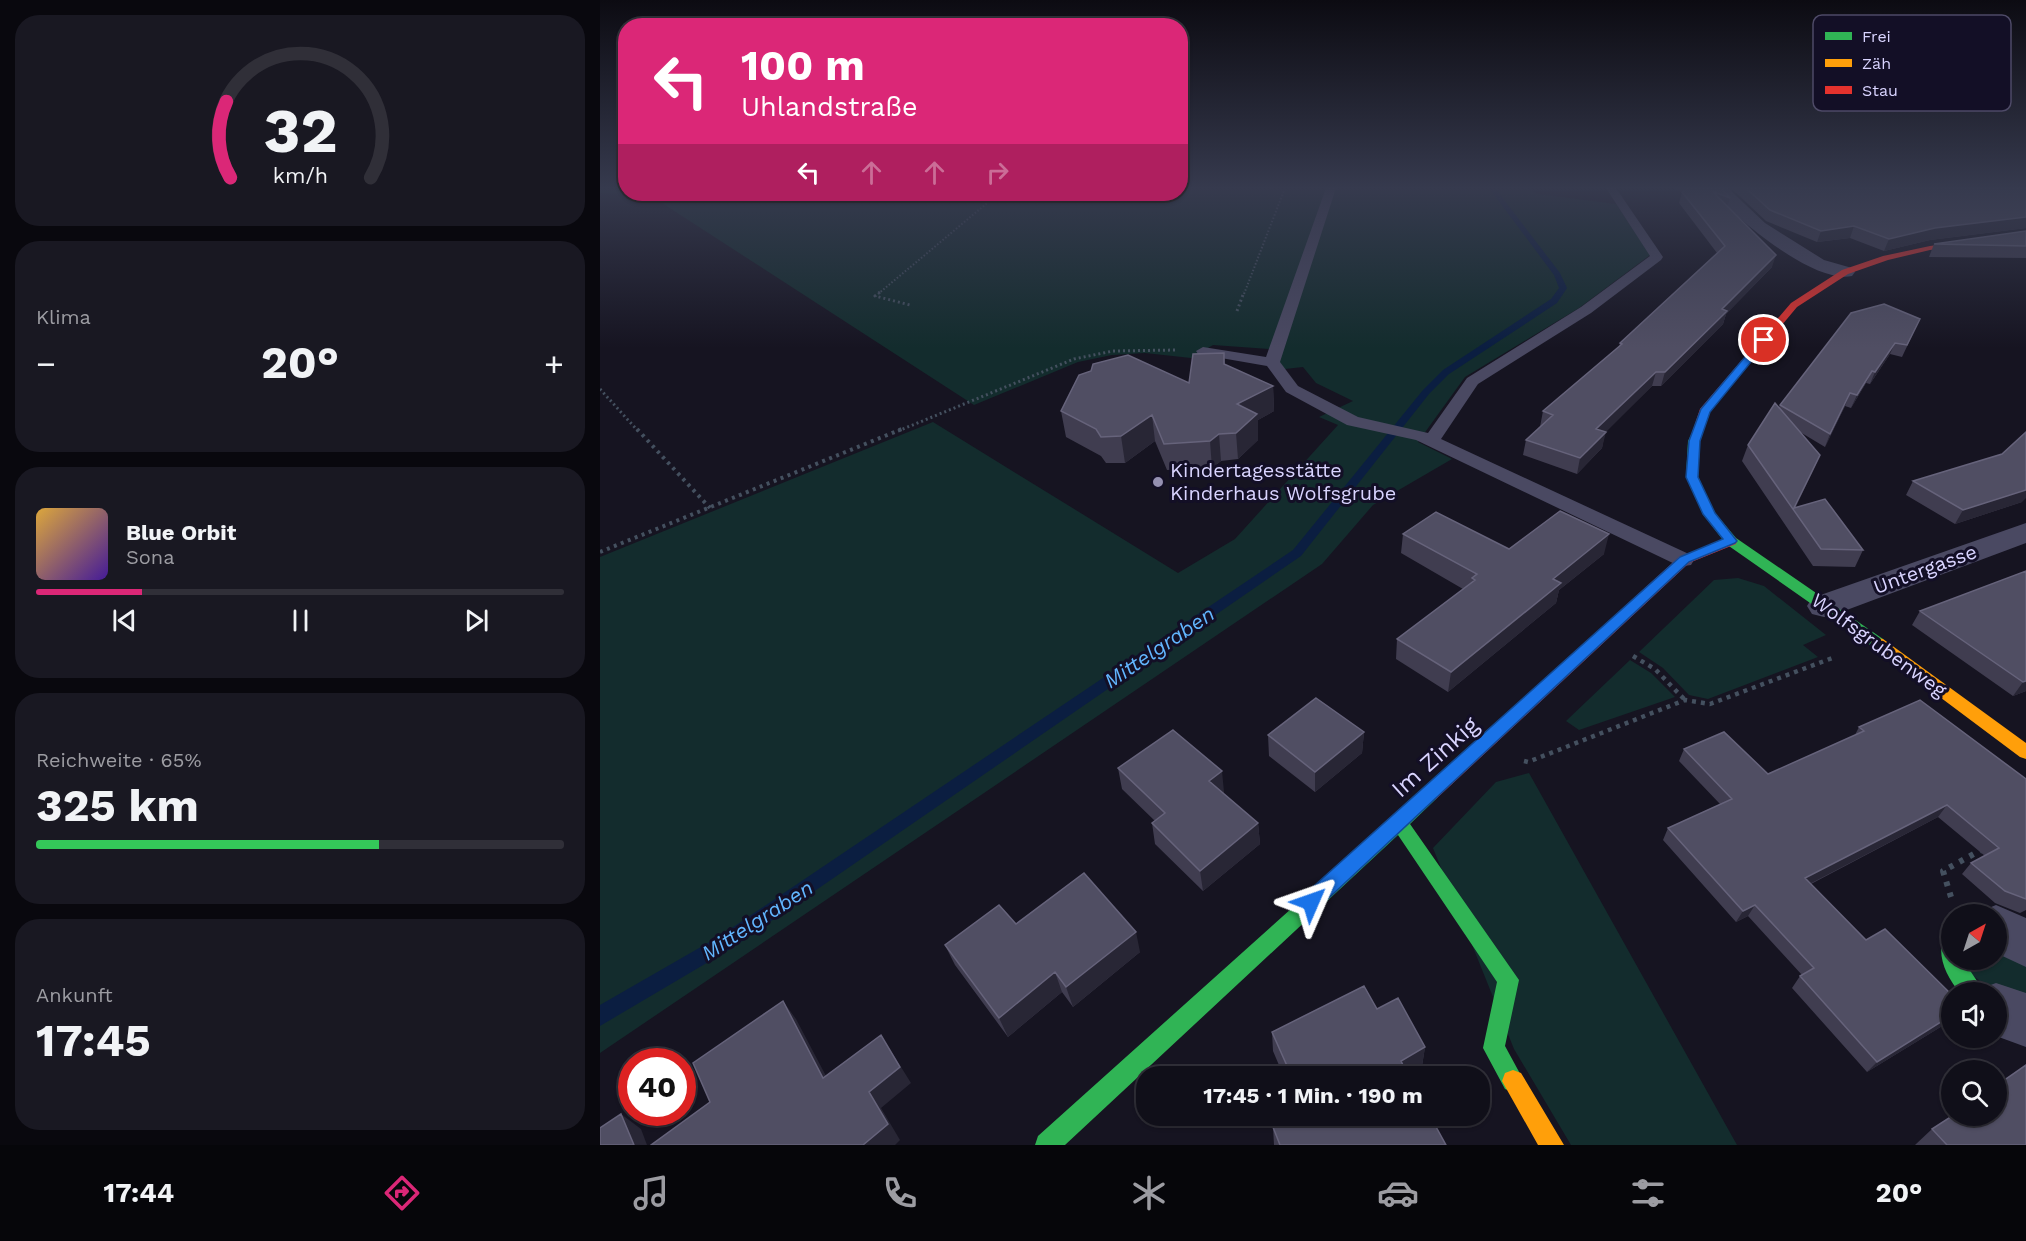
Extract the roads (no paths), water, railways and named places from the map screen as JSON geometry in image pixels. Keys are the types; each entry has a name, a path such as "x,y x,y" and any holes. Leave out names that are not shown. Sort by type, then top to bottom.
{"street":[{"path":"1782,241 1817,264 1845,272"},
{"name":"Wolfsgrubenweg","path":"1978,241 1930,248 1886,258 1845,272 1794,305 1704,411 1694,441 1692,477 1709,514 1731,541 1876,642 2026,752"},
{"name":"Untergasse","path":"1824,606 2026,532"},
{"name":"Im Zinkig","path":"1047,1145 1684,560 1731,541"},
{"path":"1398,821 1508,980 1494,1048 1552,1145"},
{"path":"2007,934 2026,943"},
{"path":"2007,1014 2026,1020"}],"lane":[{"path":"1272,362 1313,241"},
{"path":"1426,438 1472,381 1586,310 1657,257 1647,241"},
{"path":"1203,351 1272,362 1292,389 1353,421 1426,438 1684,560"}],"waterway":[{"name":"Mittelgraben","path":"600,1016 726,942 1297,553 1426,392 1446,372 1554,301 1563,288 1557,275 1532,241"}],"place":[{"name":"Kindertagesstätte Kinderhaus Wolfsgrube","path":"1158,482"}]}
